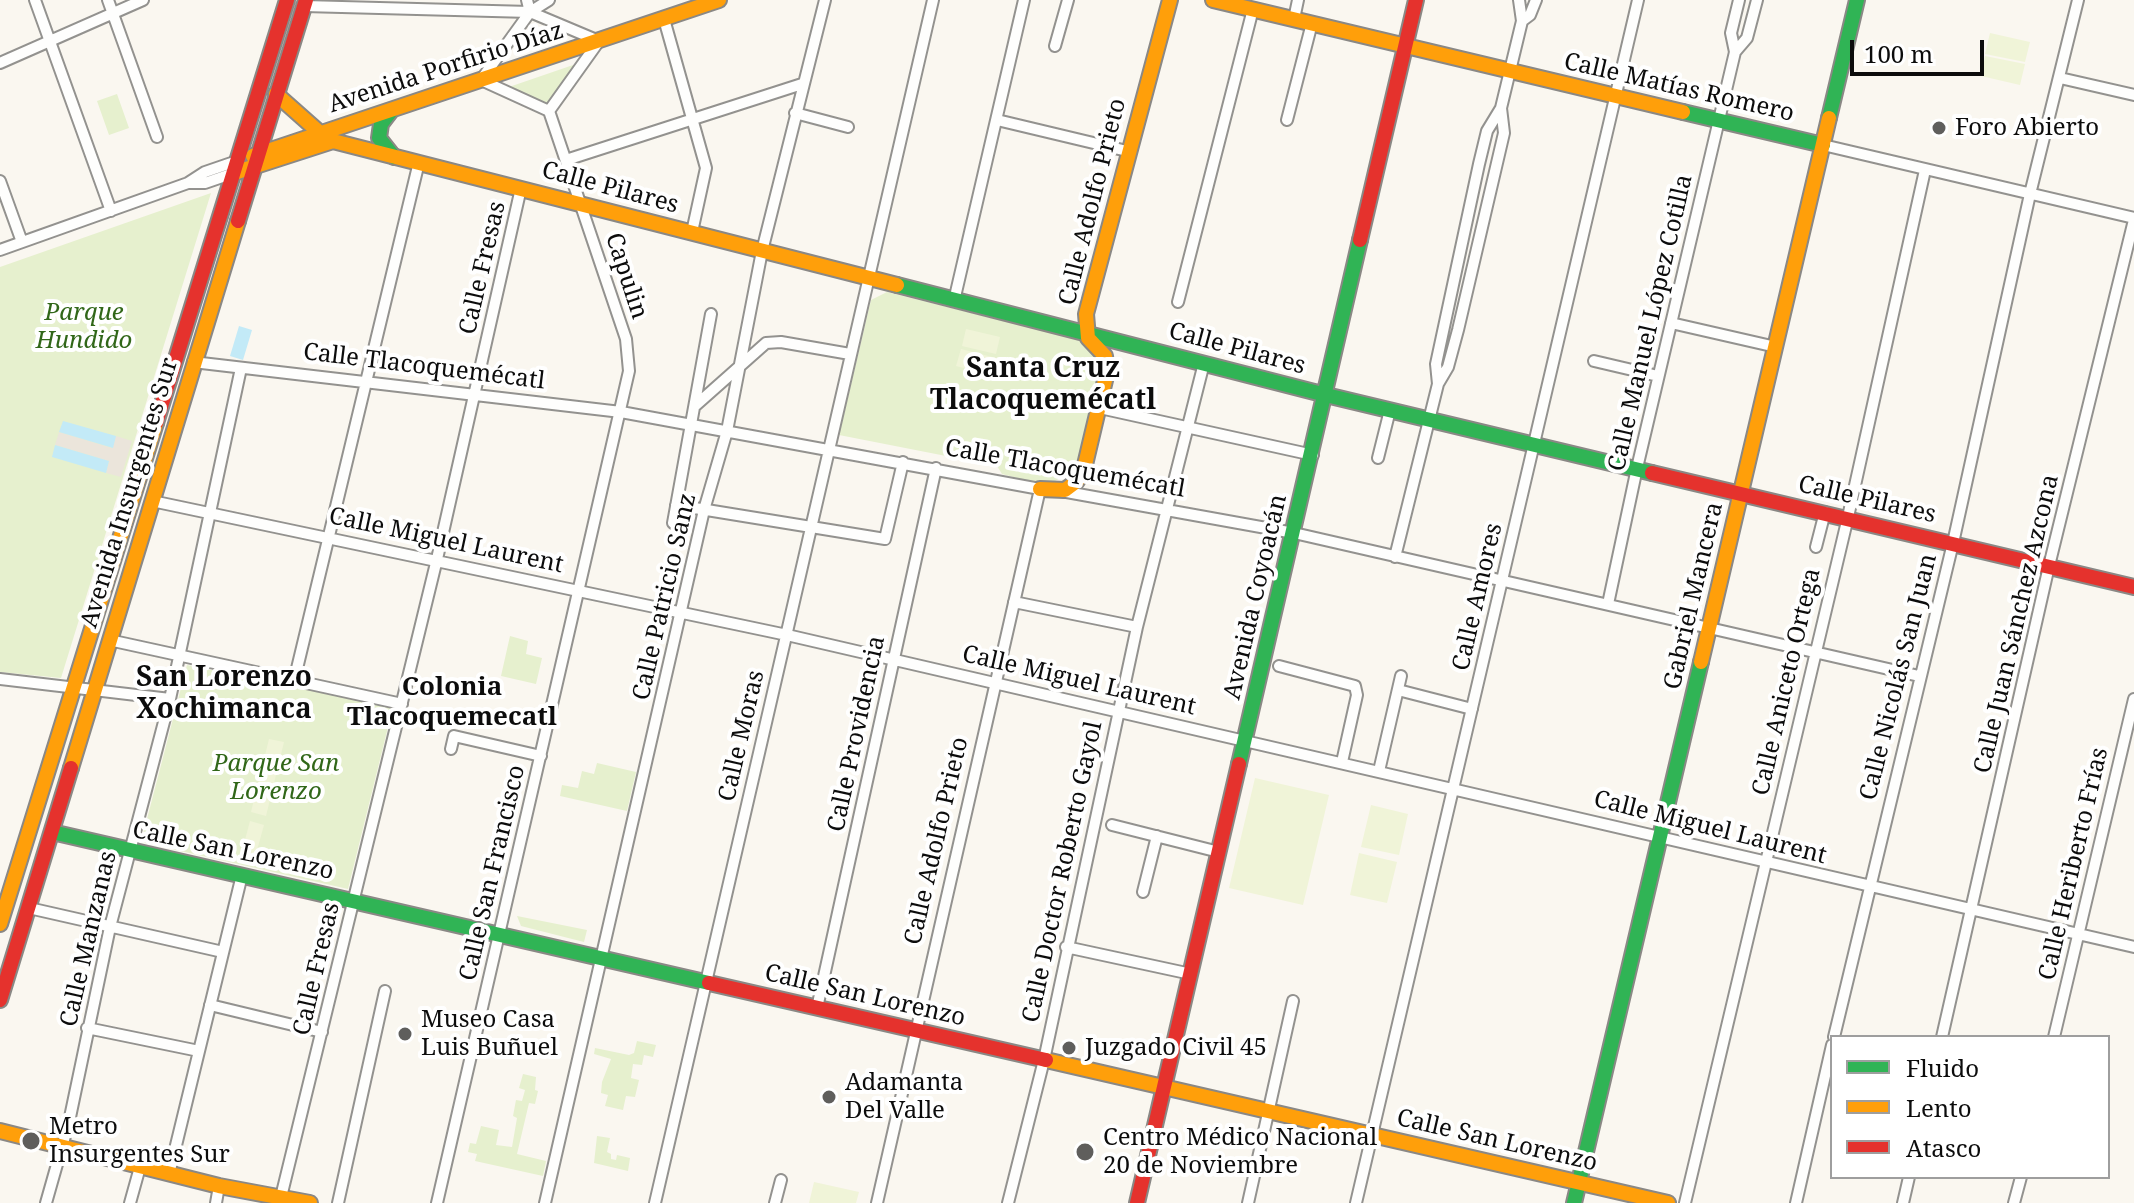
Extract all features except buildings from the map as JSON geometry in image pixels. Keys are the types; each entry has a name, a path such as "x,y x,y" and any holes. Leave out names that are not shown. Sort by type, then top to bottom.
{"street":[{"path":"35,0 111,211"},
{"path":"108,0 157,137"},
{"path":"0,63 143,0"},
{"name":"Avenida Insurgentes Sur","path":"0,924 287,0"},
{"path":"527,0 530,12"},
{"path":"305,3 530,12 599,41 549,111 481,80 530,12 549,0"},
{"name":"Avenida Porfirio Díaz","path":"0,250 188,183 205,172 258,160 393,110 719,0"},
{"name":"Calle Patricio Sanz","path":"545,1203 704,510 727,431 762,251 825,0"},
{"name":"Calle Moras","path":"655,1203 933,0"},
{"path":"954,301 1024,0"},
{"path":"1055,46 1068,0"},
{"name":"Calle Adolfo Prieto","path":"1078,488 1100,408 1107,364 1086,331 1086,314 1127,151 1170,0"},
{"name":"Calle Matías Romero","path":"1213,0 2134,219"},
{"path":"1294,19 1298,0"},
{"name":"Avenida Coyoacán","path":"1137,1203 1313,455 1416,0"},
{"path":"1438,384 1436,364 1443,326 1479,164 1487,131 1501,108 1522,21 1519,0"},
{"path":"1522,21 1530,15 1536,0"},
{"name":"Calle Amores","path":"1356,1203 1638,0"},
{"name":"Calle Manuel López Cotilla","path":"1608,604 1735,52 1731,33 1739,0"},
{"name":"Calle Manuel López Cotilla","path":"1735,52 1747,38 1757,0"},
{"name":"Gabriel Mancera","path":"1574,1203 1857,0"},
{"name":"Calle Nicolás San Juan","path":"1834,1035 1953,543 2030,194 2078,0"},
{"name":"Avenida Insurgentes Sur","path":"0,1000 305,3"},
{"path":"1178,302 1253,9"},
{"path":"664,19 706,168 692,232"},
{"path":"1287,120 1312,23"},
{"path":"2060,78 2134,95"},
{"path":"566,160 802,84"},
{"path":"276,94 326,137"},
{"path":"1395,557 1438,384 1448,367 1476,256 1504,133 1501,108"},
{"path":"393,110 381,124 379,138 394,157"},
{"name":"Capulin","path":"549,111 626,339 629,371 621,412"},
{"path":"795,113 848,127"},
{"path":"997,120 1127,151"},
{"name":"Calle Pilares","path":"326,137 1326,395 2134,587"},
{"path":"294,681 419,162"},
{"path":"1479,164 1496,167"},
{"name":"Calle Aniceto Ortega","path":"1685,1203 1848,517 1925,170"},
{"path":"0,181 22,242"},
{"name":"Calle Fresas","path":"281,1197 437,559 521,188"},
{"name":"Calle Juan Sánchez Azcona","path":"1942,1035 2049,566 2134,219"},
{"path":"1459,252 1476,256"},
{"path":"673,523 711,314"},
{"path":"1671,323 1776,347"},
{"path":"1443,326 1458,330"},
{"path":"696,405 756,348 773,342 850,354"},
{"path":"1594,361 1658,376"},
{"name":"Calle Tlacoquemécatl","path":"193,362 621,412 828,447 1040,489 1059,491 1078,488 1168,510 1294,533 1919,676"},
{"name":"Calle Doctor Roberto Gayol","path":"1008,1203 1044,1060 1137,627 1204,363"},
{"name":"Calle Manzanas","path":"46,1203 62,1146 110,927 170,699 241,368"},
{"path":"1100,408 1313,455"},
{"path":"1378,458 1390,410"},
{"name":"Calle San Francisco","path":"437,1203 621,412"},
{"path":"676,505 885,539 903,462"},
{"name":"Calle Providencia","path":"817,1008 936,468"},
{"name":"Calle Adolfo Prieto","path":"877,1203 1040,489"},
{"name":"Calle Miguel Laurent","path":"152,501 437,559 894,659 2134,947"},
{"path":"1816,547 1825,512"},
{"path":"1014,602 1137,627"},
{"path":"109,640 402,704"},
{"path":"1279,666 1355,686 1357,695 1342,762"},
{"path":"1379,771 1401,676"},
{"path":"0,679 170,699"},
{"path":"1398,690 1472,709"},
{"name":"Calle Heriberto Frías","path":"2054,1035 2134,699"},
{"path":"451,749 454,736 541,756"},
{"path":"1112,825 1219,852"},
{"name":"Calle San Lorenzo","path":"52,832 499,932 603,959 1668,1203"},
{"path":"1143,892 1157,836"},
{"path":"169,1174 242,875"},
{"path":"29,908 223,952"},
{"path":"1066,947 1191,974"},
{"path":"338,1203 385,991"},
{"path":"1248,1203 1293,1001"},
{"path":"210,1005 322,1032"},
{"path":"87,1028 199,1051"},
{"path":"1796,1203 1830,1054"},
{"path":"0,1131 219,1186 310,1203"},
{"path":"130,1203 140,1167"},
{"path":"1903,1203 1909,1179"},
{"path":"2014,1203 2020,1179"},
{"path":"775,1203 781,1180"},
{"path":"216,1203 219,1186"}],"green space":[{"path":"1990,33 2030,42 2025,62 1985,54"},
{"path":"1985,56 2025,64 2020,85 1981,76"},
{"path":"576,64 547,104 509,87"},
{"path":"117,94 129,128 109,135 97,101"},
{"name":"Parque Hundido","path":"211,193 61,678 0,672 0,267"},
{"path":"887,292 1076,339 1102,354 1095,400 1078,467 1047,486 1002,474 997,466 839,435 871,300"},
{"path":"966,329 1000,337 996,354 962,346"},
{"path":"961,349 996,358 991,375 956,366"},
{"path":"510,636 528,641 526,654 542,658 536,684 501,676"},
{"name":"Parque San Lorenzo","path":"187,665 393,707 348,889 141,842"},
{"path":"269,739 284,742 266,816 251,812"},
{"path":"597,763 636,772 627,811 560,796 562,785 578,788 582,771 594,774"},
{"path":"1255,778 1329,795 1303,905 1229,888"},
{"path":"1371,805 1408,814 1399,855 1361,847"},
{"path":"250,821 264,825 256,854 242,851"},
{"path":"1359,853 1397,862 1387,903 1350,895"},
{"path":"517,916 587,930 584,942 521,926"},
{"path":"637,1041 656,1045 653,1057 644,1055 642,1065 633,1064 631,1078 639,1080 635,1097 626,1096 623,1110 605,1106 608,1095 601,1093 602,1082 611,1059 594,1054 595,1048 629,1055 634,1053"},
{"path":"523,1074 536,1077 535,1090 538,1091 535,1104 529,1103 517,1154 546,1161 543,1176 475,1161 477,1154 468,1152 470,1143 476,1144 481,1126 499,1130 496,1145 512,1147 517,1118 513,1116 516,1100 522,1101 525,1090 519,1088"},
{"path":"597,1136 610,1138 607,1152 611,1154 611,1159 616,1160 617,1155 630,1158 628,1171 594,1163"},
{"path":"814,1182 859,1192 856,1203 809,1203"}],"shaded area":[{"path":"59,432 112,448 116,436 132,441 121,477 106,473 109,461 55,445"}],"water":[{"path":"239,326 252,330 243,360 230,356"},
{"path":"63,421 116,436 113,448 59,432"},
{"path":"55,445 109,461 106,473 52,457"}],"traffic: fast":[{"path":"1829,118 1857,0"},
{"path":"391,111 381,124 379,138 394,157"},
{"path":"1683,112 1823,145"},
{"path":"1239,764 1360,240"},
{"path":"897,285 1326,395 1652,473"},
{"path":"1574,1203 1701,662"},
{"path":"52,832 709,983"}],"traffic: slow":[{"path":"253,156 719,0"},
{"path":"1040,489 1065,490 1077,481 1084,469 1107,372 1105,356 1088,338 1086,314 1170,0"},
{"path":"1213,0 1683,112"},
{"path":"276,94 320,133"},
{"path":"1701,662 1829,118"},
{"path":"234,173 333,141 897,285"},
{"path":"71,768 238,221"},
{"path":"0,924 156,423"},
{"path":"1046,1060 1668,1203"},
{"path":"0,1131 219,1186 310,1203"}],"traffic: jam":[{"path":"156,423 287,0"},
{"path":"238,221 306,0"},
{"path":"1360,240 1416,0"},
{"path":"1652,473 2134,587"},
{"path":"1137,1203 1239,764"},
{"path":"0,1000 71,768"},
{"path":"709,983 1046,1060"}],"place":[{"name":"Foro Abierto","path":"1939,128"},
{"name":"Museo Casa Luis Buñuel","path":"405,1034"},
{"name":"Juzgado Civil 45","path":"1069,1048"},
{"name":"Adamanta Del Valle","path":"829,1097"},
{"name":"Metro Insurgentes Sur","path":"31,1141"},
{"name":"Centro Médico Nacional 20 de Noviembre","path":"1085,1152"}],"district":[{"name":"Santa Cruz Tlacoquemécatl","path":"1043,385"},
{"name":"San Lorenzo Xochimanca","path":"224,694"},
{"name":"Colonia Tlacoquemecatl","path":"452,703"}]}
